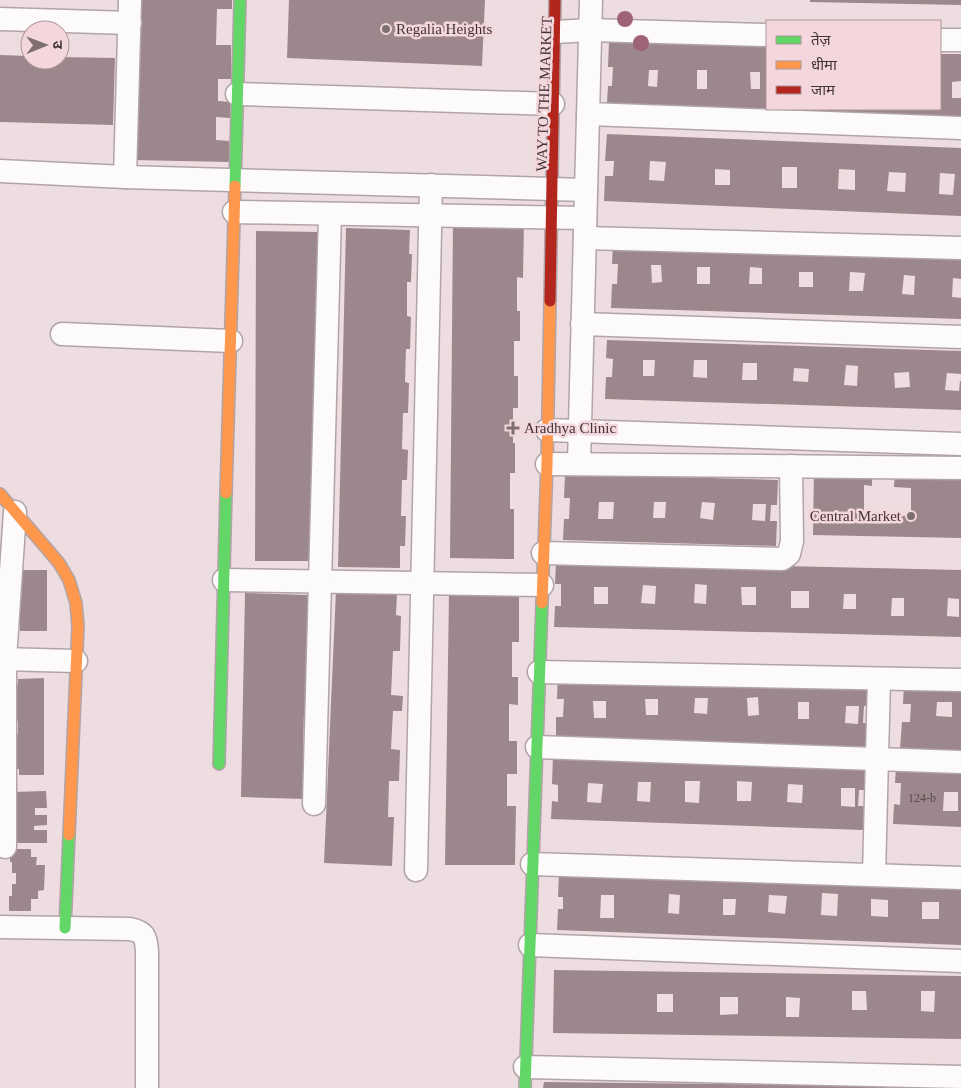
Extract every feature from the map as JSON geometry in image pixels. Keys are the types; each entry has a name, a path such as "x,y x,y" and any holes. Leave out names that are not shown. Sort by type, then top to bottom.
{"street":[{"path":"125,177 130,0"},
{"path":"219,764 240,0"},
{"name":"WAY TO THE MARKET","path":"546,189 549,104 546,58 547,0"},
{"path":"237,94 549,104 555,0"},
{"path":"579,463 591,0"},
{"path":"0,19 130,24"},
{"path":"554,32 590,30 766,35"},
{"path":"941,40 961,40"},
{"path":"588,114 961,128"},
{"path":"0,171 125,177 586,190"},
{"path":"416,870 430,185"},
{"path":"546,189 551,218 547,430 525,1078 961,1078"},
{"path":"234,212 551,218 585,228 961,248"},
{"path":"314,804 330,214"},
{"path":"582,324 961,337"},
{"path":"62,334 231,342"},
{"path":"547,430 961,444"},
{"path":"546,464 961,468"},
{"path":"543,552 782,559 789,554 792,542 791,466"},
{"path":"0,494 59,563 69,580 76,603 78,626 65,928"},
{"path":"5,847 2,659 16,512"},
{"path":"224,580 542,585"},
{"path":"2,659 76,661"},
{"path":"539,672 961,680"},
{"path":"874,875 879,678"},
{"path":"537,747 961,762"},
{"path":"532,864 961,878"},
{"path":"0,928 130,928 140,931 146,939 147,951 147,1088"},
{"path":"530,945 961,961"}],"building":[{"path":"135,0 232,0 232,9 217,9 216,45 231,45 231,79 218,79 218,101 230,102 230,118 216,117 216,140 229,141 229,162 132,160"},
{"name":"Regalia Heights","path":"289,0 485,0 482,66 287,58"},
{"path":"810,0 961,0 961,5 810,2"},
{"path":"609,41 766,47 766,110 607,103 608,86 612,86 613,67 608,67","holes":["649,70 658,70 657,87 648,86","697,70 707,70 707,89 697,89","750,72 760,72 760,89 751,89"]},
{"path":"941,54 961,54 961,81 952,82 952,98 961,98 961,117 789,110 941,110"},
{"path":"0,55 20,56 20,70 70,70 70,57 115,58 113,125 0,122"},
{"path":"607,134 961,148 961,216 604,201 605,176 613,176 614,161 605,161","holes":["650,161 666,162 664,181 649,180","782,167 797,167 797,188 782,188","715,169 730,170 730,185 715,185","839,169 855,170 855,190 838,189","889,172 906,173 905,192 887,191","940,173 955,174 953,195 939,194"]},
{"path":"453,220 524,221 523,278 517,277 517,311 520,311 520,341 514,341 514,376 518,376 518,408 513,408 515,473 510,473 510,509 514,509 514,559 450,558"},
{"path":"346,228 410,230 409,254 412,254 411,282 407,282 407,316 411,317 410,349 406,349 405,382 409,383 408,413 403,413 402,449 408,450 407,480 402,480 401,516 406,516 405,546 400,546 400,568 338,567"},
{"path":"256,231 319,232 317,561 255,561"},
{"path":"613,244 961,255 961,279 953,278 952,297 961,298 961,319 611,308 612,284 617,284 618,264 612,264","holes":["651,265 661,265 662,282 652,283","697,267 710,267 710,284 697,284","750,267 762,268 762,284 749,284","799,272 813,272 813,287 799,287","850,272 865,273 863,291 849,291","904,275 915,276 914,295 902,294"]},
{"path":"607,340 961,351 961,374 947,373 945,390 959,391 961,381 961,410 605,399 606,377 612,377 613,359 606,358","holes":["643,360 655,360 654,376 643,376","694,360 707,360 707,378 693,377","743,363 757,363 757,380 742,380","846,365 858,366 857,386 844,385","794,368 809,369 808,382 793,381","909,372 910,387 895,388 894,373"]},
{"path":"814,468 872,470 872,486 864,485 864,515 911,516 911,488 894,487 895,470 961,471 961,538 813,535"},
{"path":"565,474 778,480 777,505 771,505 770,521 777,521 776,546 563,540 564,519 569,519 570,498 564,498","holes":["599,502 614,502 613,519 598,519","654,502 666,502 665,518 653,518","702,502 715,503 713,520 700,518","753,504 766,504 765,521 752,520"]},
{"path":"556,561 961,570 961,637 554,627 555,606 561,606 561,584 555,584","holes":["695,584 707,585 706,604 694,603","643,585 656,586 655,604 641,603","594,587 608,587 608,604 594,604","741,587 756,587 756,605 742,605","791,591 809,591 809,608 791,608","844,594 856,594 856,609 843,609","892,598 904,598 904,616 891,616","948,598 959,599 959,617 947,616"]},
{"path":"20,570 47,570 47,631 20,631 20,622 15,622"},
{"path":"336,590 397,593 396,615 401,616 400,651 393,651 391,695 403,696 402,711 393,711 391,749 400,750 399,781 389,781 388,817 394,817 392,866 324,863"},
{"path":"245,593 307,595 307,617 311,617 310,713 304,713 303,746 308,747 307,799 241,797"},
{"path":"449,593 519,593 519,642 512,642 512,677 518,677 518,705 509,704 509,741 517,741 517,774 507,774 507,806 516,806 515,865 445,865"},
{"path":"558,673 870,682 869,706 864,706 863,723 869,723 868,747 556,738 556,717 563,717 564,699 557,699","holes":["758,697 759,715 748,716 747,698","695,698 708,698 707,714 694,713","645,699 658,699 658,715 646,715","593,701 606,701 606,718 594,718","798,702 809,702 809,719 798,719","846,706 859,706 858,724 845,723"]},
{"path":"44,678 44,775 19,775 19,769 13,769 12,734 18,734 18,721 12,721 12,684 18,684 18,679"},
{"path":"904,684 961,688 961,753 900,749 902,722 910,722 911,704 903,704","holes":["937,702 952,702 952,717 936,716"]},
{"path":"553,756 865,766 865,790 859,790 858,806 864,806 863,830 551,819 552,801 558,802 558,785 552,784","holes":["685,781 700,781 699,803 685,802","737,781 752,782 751,801 737,801","638,782 651,782 650,802 637,801","588,783 603,784 601,803 587,802","788,784 803,785 802,803 787,802","841,788 855,788 855,807 841,806"]},
{"path":"896,767 961,770 961,827 893,824 894,804 900,805 901,783 895,783","holes":["944,792 958,792 958,811 943,811"]},
{"path":"46,791 47,808 35,808 35,815 47,815 47,825 34,826 34,830 47,830 47,843 14,843 12,792"},
{"path":"10,849 31,849 31,857 37,857 36,865 45,865 44,890 38,891 38,899 31,899 31,911 9,911 9,896 12,896 12,884 16,884 16,873 12,873 12,862 10,862"},
{"path":"559,871 961,884 961,945 557,930 558,909 563,909 563,897 558,897","holes":["822,893 838,894 837,916 821,915","669,894 680,895 679,914 668,913","601,895 614,895 614,918 600,918","769,895 787,896 785,914 768,912","723,899 736,899 735,915 723,915","871,899 888,900 888,917 871,916","922,902 939,902 939,919 922,919"]},
{"path":"554,970 961,976 961,1039 553,1033","holes":["852,991 866,991 867,1010 852,1010","921,991 935,991 934,1012 921,1011","657,994 673,994 673,1012 657,1012","720,997 738,997 738,1014 720,1015","786,997 800,998 799,1017 786,1017"]},
{"path":"544,1082 887,1086 887,1088 543,1088"}],"traffic: fast":[{"path":"235,186 240,0"},
{"path":"219,764 226,493"},
{"path":"525,1088 542,603"},
{"path":"65,928 69,835"}],"traffic: slow":[{"path":"226,493 235,186"},
{"path":"542,603 550,301"},
{"path":"0,494 59,563 69,580 76,603 78,626 69,835"}],"traffic: jam":[{"path":"550,301 555,0"}],"place":[{"name":"Regalia Heights","path":"386,29"},
{"name":"Aradhya Clinic","path":"513,428"},
{"name":"Central Market","path":"911,516"}]}
